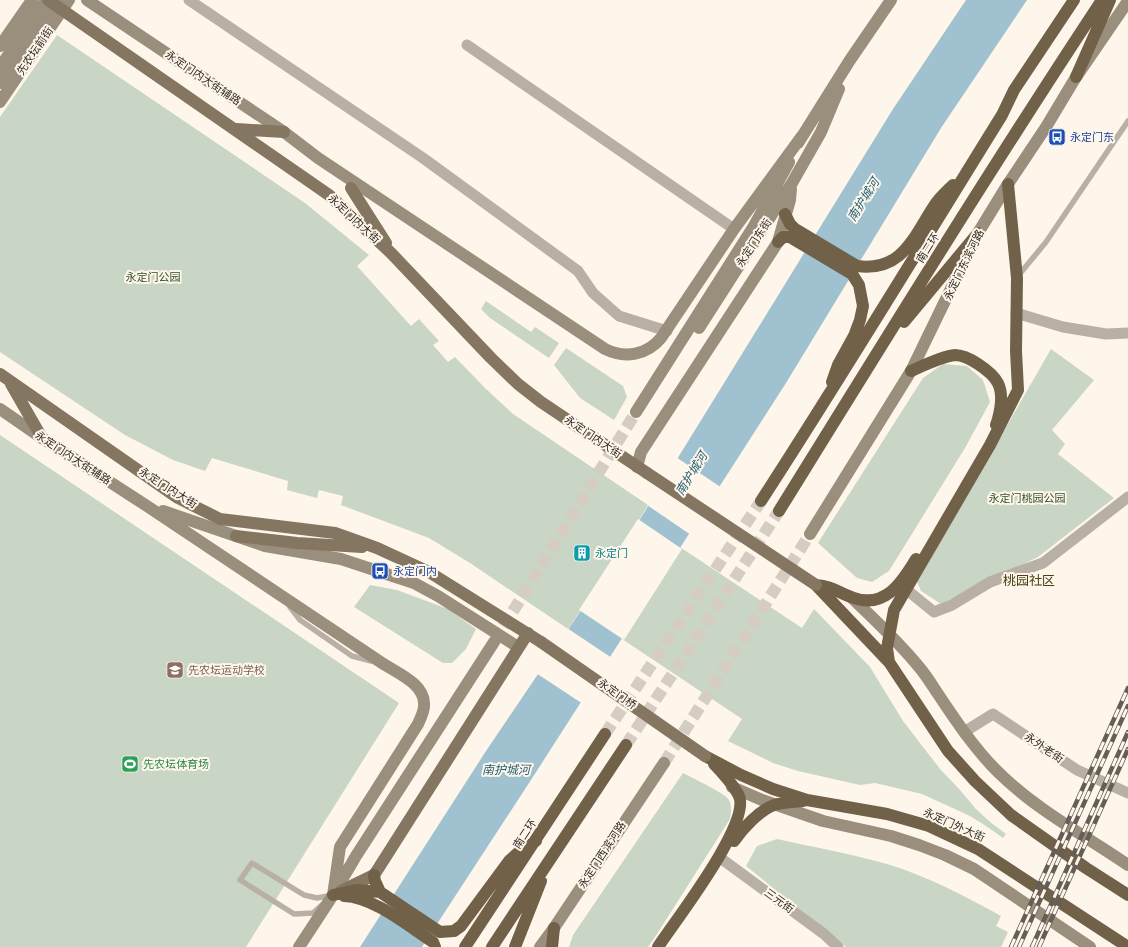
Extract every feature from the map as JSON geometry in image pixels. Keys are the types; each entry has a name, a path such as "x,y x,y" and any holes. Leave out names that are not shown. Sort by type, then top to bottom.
{"highway":[{"name":"南二环","path":"761,501 826,401 1002,115 1014,90 1074,0"},
{"name":"南二环","path":"779,511 1034,104 1102,0"},
{"path":"1076,77 1110,0"},
{"path":"792,233 857,266 869,268 889,262 905,251 935,204 972,163"},
{"path":"889,662 887,648 894,610 990,445 1018,390 1016,351 1017,278 1008,184"},
{"path":"785,214 790,224 792,233 852,274 859,285 862,306 860,320 854,336 838,365 826,401"},
{"path":"778,242 783,237 792,233"},
{"path":"875,356 978,233"},
{"path":"816,585 832,588 851,597 865,601 883,598 897,586 968,474 998,421 1002,397 1000,388 994,377 987,370 972,360 955,355 911,371"},
{"path":"816,585 889,662 948,751 975,782 1011,815 1086,868 1128,895"},
{"name":"南二环","path":"465,947 605,734"},
{"path":"492,947 626,745"},
{"path":"664,947 721,858 736,824 739,810 739,796 722,772 705,756"},
{"name":"永定门外大街","path":"705,756 741,775 773,789 807,800 887,814 929,826 978,849 1128,947"},
{"path":"658,947 740,832 754,819 775,805 807,800"},
{"path":"333,895 356,890 380,892 440,932 454,931 461,926 509,861 520,851 536,841"},
{"path":"515,947 552,856"},
{"path":"374,875 380,892"},
{"path":"333,895 350,896 373,903 434,945"},
{"path":"552,947 554,928"}],"main road":[{"name":"永定门内大街","path":"53,3 329,195 392,254 491,358 518,384 541,402 642,470"},
{"path":"235,129 284,132"},
{"path":"351,188 392,254"},
{"name":"永定门内大街","path":"5,378 178,498 220,519 335,533 377,548 429,572 528,633"},
{"path":"5,378 42,438"},
{"path":"642,470 816,585"},
{"path":"236,536 297,543 377,548"},
{"path":"333,895 374,875 528,633"},
{"name":"永定门桥","path":"528,633 705,756"}],"street":[{"path":"0,46 32,0"},
{"name":"先农坛前街","path":"0,67 53,3 69,0"},
{"name":"永定门内大街辅路","path":"87,0 284,132 318,158"},
{"path":"189,0 423,158 578,271 593,293 619,316 667,330"},
{"name":"永定门东街","path":"850,60 821,132 792,184 639,414 754,226 802,136 850,60 891,0"},
{"name":"永定门东滨河路","path":"810,534 911,371 978,233 1076,77 1128,1"},
{"name":"先农坛前街","path":"0,82 53,3"},
{"name":"先农坛前街","path":"0,102 53,3"},
{"path":"467,45 734,229"},
{"path":"318,158 610,351 625,354 642,352 655,345 667,330 734,229 802,136"},
{"path":"318,158 351,188"},
{"path":"642,470 641,452 778,242 790,200 792,184"},
{"path":"1016,313 1063,327 1106,334 1128,333"},
{"name":"永定门内大街辅路","path":"0,409 147,506"},
{"path":"907,590 934,612 952,605 990,582 1043,563 1128,497"},
{"path":"147,506 265,546 341,559 414,583 438,596 518,647"},
{"path":"147,506 411,681 422,695 424,706 418,724 340,847 333,895"},
{"path":"851,597 889,634 919,667 964,732 998,771 1026,796 1056,818 1128,865"},
{"path":"299,947 333,895 362,860 497,644"},
{"name":"永外老街","path":"964,732 993,714 1077,770 1128,794"},
{"name":"永定门西滨河路","path":"540,947 664,763"},
{"path":"732,787 775,805 823,821 912,842 945,855 974,869 1090,947"},
{"name":"三元街","path":"721,858 824,934 838,947"}],"lane":[{"path":"1017,278 1046,242 1128,121"},
{"path":"252,862 304,895 316,898 333,895 313,912 294,914 240,880 252,862"}],"green space":[{"name":"永定门公园","path":"57,35 305,203 369,255 357,266 411,326 419,319 439,341 433,345 448,362 455,357 513,414 648,505 639,520 802,628 814,609 870,667 903,721 940,769 976,809 1006,834 1003,838 970,816 922,794 875,783 860,785 798,771 773,763 728,741 742,719 580,611 568,629 470,563 429,538 341,505 343,496 319,490 317,498 287,490 288,481 212,458 205,471 173,460 125,435 0,352 0,117"},
{"path":"486,301 531,332 535,327 559,343 549,358 490,318 481,309"},
{"path":"566,348 623,386 627,397 614,420 580,398 554,365"},
{"name":"永定门桃园公园","path":"1051,349 1094,380 1052,430 1065,444 1058,454 1114,498 1038,557 941,604 921,591 917,582"},
{"path":"943,364 967,366 983,380 990,402 965,448 889,571 872,582 857,578 818,543 923,378"},
{"name":"先农坛运动学校","path":"0,435 399,703 246,947 0,947"},
{"path":"370,585 397,590 448,609 476,629 466,649 452,663 443,663 354,607"},
{"path":"683,773 726,797 731,805 730,819 657,934 648,947 569,947 573,935"},
{"path":"777,839 874,860 917,874 960,894 1001,916 996,926 1008,932 1001,947 846,947 746,866 757,846"}],"water":[{"name":"南护城河","path":"966,0 1027,0 941,128 786,383 422,947 360,947 486,751 613,563 893,109"}],"pier":[{"path":"676,457 722,488 691,535 647,505"},
{"path":"638,519 682,549 624,640 579,610"},
{"path":"567,628 612,658 583,704 536,673"}],"tunnel":[{"path":"494,642 636,412"},
{"path":"605,734 761,501"},
{"path":"626,745 779,511"},
{"path":"664,763 810,534"}],"railway":[{"path":"1011,947 1128,688"},
{"path":"1019,947 1128,706"},
{"path":"1032,947 1128,732"},
{"path":"1039,947 1128,749"}],"place":[{"name":"永定门东","path":"1057,137"},
{"name":"永定门","path":"582,553"},
{"name":"永定门内","path":"380,571"},
{"name":"先农坛运动学校","path":"175,670"},
{"name":"先农坛体育场","path":"130,764"}],"district":[{"name":"桃园社区","path":"1029,581"}]}
